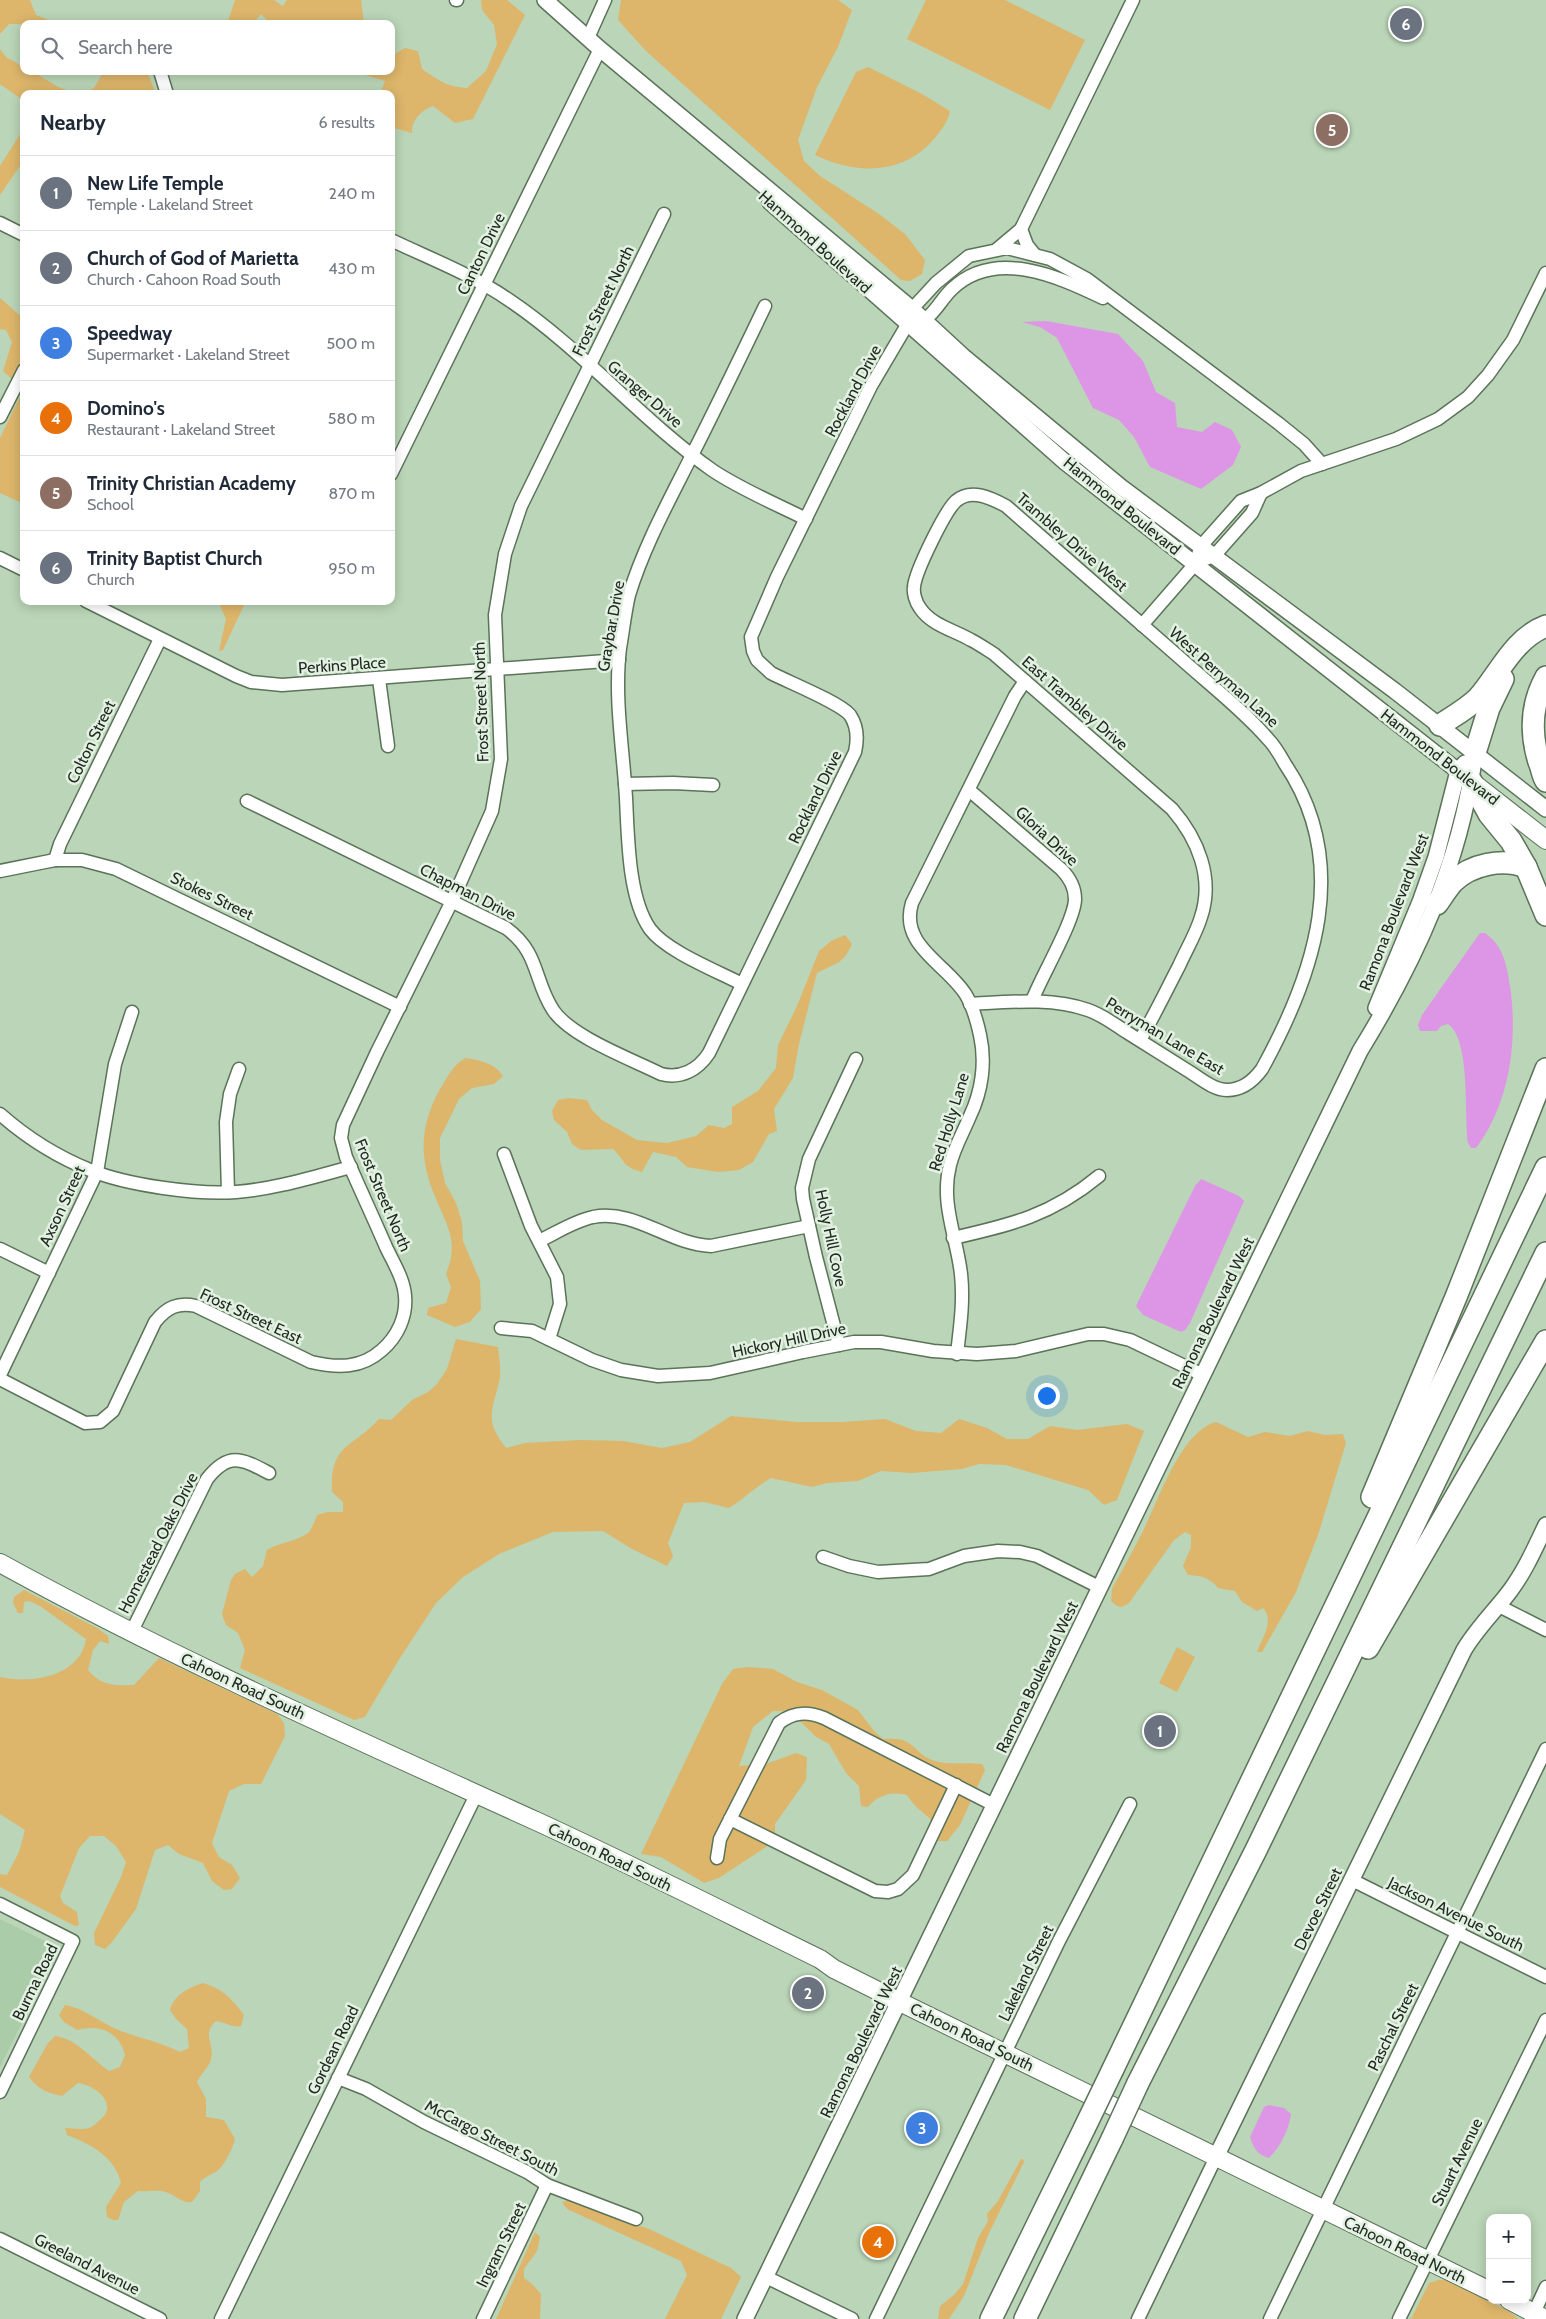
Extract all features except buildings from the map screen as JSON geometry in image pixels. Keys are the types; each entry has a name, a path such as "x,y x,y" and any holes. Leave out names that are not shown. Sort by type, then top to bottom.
{"highway":[{"path":"1440,725 1477,699 1513,651 1536,630 1546,627"},
{"path":"1475,753 1489,708 1500,684 1515,660 1546,627"},
{"path":"1546,677 1537,699 1533,733 1536,752 1546,781"},
{"path":"1465,776 1489,814 1511,841 1526,867 1546,915"},
{"path":"1437,904 1454,882 1476,869 1507,861 1526,867"},
{"path":"1300,1676 1456,1297 1546,1069"},
{"path":"991,2319 1546,1168"},
{"path":"1025,2319 1138,2083 1252,1859 1546,1253"},
{"path":"1326,1705 1364,1655 1546,1341"}],"main road":[{"name":"Hammond Boulevard","path":"1465,776 1546,840"},
{"name":"Cahoon Road South","path":"0,1563 131,1633 476,1795 536,1821 713,1906 820,1959 834,1969 900,2002 1216,2157"},
{"path":"1216,2157 1321,2210"},
{"name":"Cahoon Road North","path":"1321,2210 1486,2289"},
{"path":"1516,2304 1537,2317"}],"street":[{"name":"Hammond Boulevard","path":"545,0 600,49 925,320 964,357 1121,487 1440,725 1546,808"},
{"path":"588,38 605,0"},
{"path":"995,250 1021,229 1134,0"},
{"name":"Canton Drive","path":"395,466 600,49"},
{"path":"161,75 166,90"},
{"name":"Hammond Boulevard","path":"719,148 751,184 796,227 1065,462 1465,776"},
{"name":"Frost Street North","path":"399,1328 405,1308 402,1284 350,1167 341,1138 344,1120 452,901 485,830 497,792 501,759 494,615 511,532 520,506 664,214"},
{"path":"0,223 20,233"},
{"path":"1021,229 1027,245 1035,255"},
{"name":"Granger Drive","path":"395,242 484,285 528,314 714,471 806,519"},
{"path":"912,309 936,283 969,256 1007,248 1050,259 1087,279 1304,444 1322,464"},
{"path":"907,324 925,320 952,289 971,275 992,267 1025,268 1083,288 1129,311"},
{"path":"1142,625 1195,564 1201,546 1241,501 1261,493 1280,481 1322,464 1396,439 1438,419 1468,396 1488,374 1512,340 1546,273"},
{"name":"Graybar Drive","path":"742,984 684,955 659,939 650,930 638,910 633,881 617,685 629,598 638,570 765,306"},
{"name":"Rockland Drive","path":"686,1073 694,1070 706,1058 851,761 858,741 854,722 844,710 771,673 757,660 751,644 751,637 777,577 871,386 907,324 912,309"},
{"path":"0,417 20,378"},
{"path":"1195,564 1214,556 1252,512 1261,493"},
{"name":"East Trambley Drive","path":"974,495 957,501 944,518 921,566 914,586 916,600 925,615 994,654 1172,809 1188,828 1204,869 1206,889 1202,916 1154,1017 1140,1040"},
{"name":"Trambley Drive West","path":"974,495 990,497 1006,506 1142,625"},
{"path":"0,558 20,568"},
{"name":"Perkins Place","path":"94,605 251,682 292,685 619,660"},
{"name":"West Perryman Lane","path":"1142,625 1258,727 1270,740 1298,782 1312,820 1321,863 1322,898 1318,926 1303,980 1268,1060 1262,1070 1251,1081"},
{"name":"Colton Street","path":"55,860 60,844 160,639"},
{"path":"379,679 388,746"},
{"name":"Red Holly Lane","path":"957,1354 963,1297 961,1271 947,1200 949,1167 978,1096 983,1069 980,1036 970,1004 954,979 916,942 910,927 909,918 912,903 1015,696 1026,680"},
{"name":"Ramona Boulevard West","path":"745,2319 1360,1050 1433,866 1475,753"},
{"name":"Ramona Boulevard West","path":"1360,1050 1390,1003 1437,904 1464,814 1465,776"},
{"path":"625,784 673,783 713,785"},
{"name":"Gloria Drive","path":"969,790 1061,868 1070,880 1075,892 1072,916 1032,1001"},
{"name":"Chapman Drive","path":"247,801 506,928 522,942 532,957 551,1006 558,1016 572,1029 661,1074 673,1076 686,1073"},
{"name":"Stokes Street","path":"0,871 55,860 82,860 105,865 132,875 400,1007"},
{"name":"Perryman Lane East","path":"970,1004 1032,1001 1064,1004 1087,1010 1098,1014 1211,1086 1226,1090 1237,1089 1251,1081"},
{"name":"Axson Street","path":"0,1377 97,1172 115,1064 132,1012"},
{"name":"Holly Hill Cove","path":"839,1345 802,1199 806,1167 856,1059"},
{"path":"228,1192 226,1122 230,1094 239,1069"},
{"path":"0,1114 31,1138 97,1172 155,1186 199,1192 228,1192 270,1188 350,1167"},
{"path":"504,1154 531,1226 553,1265 560,1293 560,1304 549,1339"},
{"path":"953,1238 1031,1218 1064,1202 1099,1176"},
{"path":"539,1241 577,1222 608,1216 618,1216 640,1222 684,1243 699,1246 720,1244 809,1226"},
{"path":"0,1249 49,1273"},
{"name":"Frost Street East","path":"0,1377 85,1423 92,1424 100,1422 113,1411 155,1322 164,1311 174,1306 186,1304 196,1306 311,1362 330,1366 347,1366 369,1360 388,1345 399,1328"},
{"name":"Hickory Hill Drive","path":"500,1328 532,1331 592,1360 621,1370 670,1377 738,1368 839,1345 881,1342 957,1354 1016,1351 1088,1334 1104,1334 1130,1340 1202,1375"},
{"name":"Homestead Oaks Drive","path":"131,1633 207,1479 226,1462 237,1459 252,1463 269,1474"},
{"name":"Devoe Street","path":"1138,2319 1464,1650 1497,1605 1510,1591 1526,1565 1546,1525"},
{"path":"823,1556 849,1566 878,1572 929,1568 964,1556 998,1551 1020,1552 1037,1556 1099,1587"},
{"path":"1497,1605 1546,1630"},
{"path":"718,1858 720,1839 779,1723 787,1716 799,1713 813,1714 824,1718 994,1805"},
{"name":"Paschal Street","path":"1270,2319 1321,2210 1546,1749"},
{"path":"730,1820 875,1891 888,1892 898,1889 913,1875 956,1785"},
{"name":"Gordean Road","path":"222,2319 476,1795"},
{"name":"Lakeland Street","path":"876,2319 1059,1941 1130,1804"},
{"name":"Jackson Avenue South","path":"1352,1880 1546,1977"},
{"name":"Burma Road","path":"0,1904 73,1941 0,2092"},
{"name":"Stuart Avenue","path":"1399,2319 1546,2020"},
{"name":"McCargo Street South","path":"338,2078 366,2089 424,2122 527,2172 547,2185 636,2219"},
{"name":"Ingram Street","path":"483,2319 547,2185"},
{"name":"Greeland Avenue","path":"0,2239 160,2319"},
{"path":"766,2277 852,2319"},
{"path":"1537,2317 1546,2287"}],"shaded area":[{"path":"0,0 30,0 36,15 48,20 20,20 20,24 9,24 0,34"},
{"path":"235,0 274,0 283,6 287,0 361,0 364,20 267,20 261,14 256,20 228,20"},
{"path":"481,0 507,0 525,15 473,119 455,123 433,106 418,116 413,124 412,133 395,128 395,90 382,90 385,81 366,75 395,75 395,54 405,48 418,51 422,69 443,82 467,88 486,71 497,44 494,25 482,10"},
{"path":"621,0 838,0 852,10 838,47 817,87 798,140 804,161 820,176 879,214 905,234 925,260 922,274 910,281 901,280 646,51 618,20"},
{"path":"926,0 1005,0 1085,40 1050,110 907,39"},
{"path":"0,49 6,57 20,65 20,75 38,75 58,87 67,90 20,90 20,98 0,84"},
{"path":"868,67 922,94 950,111 943,127 921,152 892,166 861,168 846,166 815,155 856,72"},
{"path":"102,75 149,75 154,90 89,90 94,88"},
{"path":"20,134 20,166 0,195 0,166"},
{"path":"0,298 20,316 20,366 12,379 3,371 12,342 6,330 0,329"},
{"path":"1046,321 1118,334 1143,361 1156,392 1175,403 1177,427 1202,432 1215,422 1232,430 1241,447 1233,465 1201,489 1150,467 1134,437 1119,420 1093,408 1057,338 1040,327 1022,322"},
{"path":"20,396 20,502 0,493 0,438"},
{"path":"220,605 244,605 223,650 219,651 226,619"},
{"path":"1480,933 1485,933 1491,938 1503,956 1510,986 1513,1028 1509,1070 1497,1111 1488,1130 1476,1148 1471,1148 1468,1143 1463,1061 1460,1045 1455,1033 1448,1024 1441,1026 1437,1031 1420,1031 1418,1025 1422,1015"},
{"path":"845,935 852,944 849,951 838,963 817,973 799,1044 793,1078 774,1109 777,1131 769,1134 753,1162 739,1170 718,1172 687,1167 676,1157 653,1152 642,1172 627,1165 613,1149 581,1150 572,1144 567,1132 554,1120 552,1111 558,1100 569,1098 587,1100 592,1110 602,1120 637,1140 667,1143 696,1136 709,1125 724,1128 732,1124 732,1107 758,1091 776,1068 778,1045 797,1006 819,951 831,941"},
{"path":"465,1058 491,1065 503,1076 494,1084 472,1088 459,1099 440,1138 440,1160 445,1183 456,1203 462,1222 463,1241 480,1281 481,1309 470,1322 455,1327 427,1315 428,1308 446,1303 451,1287 446,1274 452,1252 452,1242 447,1224 429,1180 424,1154 424,1142 428,1117 439,1091 453,1069"},
{"path":"1201,1179 1239,1196 1244,1201 1190,1323 1181,1332 1143,1315 1136,1306 1195,1186"},
{"path":"456,1339 498,1347 500,1378 493,1407 492,1422 494,1429 506,1448 525,1443 581,1440 623,1441 662,1448 690,1442 731,1416 797,1422 842,1422 885,1419 916,1431 941,1433 959,1419 987,1428 1007,1439 1028,1439 1050,1426 1077,1430 1127,1424 1144,1431 1117,1500 1104,1505 1088,1490 1006,1465 979,1464 962,1469 911,1473 881,1471 858,1481 827,1483 812,1487 771,1478 729,1508 704,1502 684,1503 668,1543 673,1556 667,1566 632,1549 603,1531 553,1532 499,1554 463,1577 436,1603 398,1661 365,1717 354,1720 240,1668 245,1650 238,1633 226,1625 222,1614 231,1580 235,1574 245,1569 252,1577 263,1566 267,1550 308,1533 317,1515 328,1512 343,1512 343,1502 332,1492 332,1476 339,1455 379,1419 391,1420 412,1400 428,1392 437,1384 447,1369"},
{"path":"1216,1422 1248,1437 1265,1432 1290,1436 1308,1431 1325,1435 1343,1434 1346,1443 1319,1532 1296,1592 1262,1652 1257,1652 1268,1624 1268,1618 1263,1608 1257,1611 1242,1602 1235,1591 1218,1588 1204,1578 1188,1575 1183,1566 1191,1547 1191,1535 1185,1532 1174,1540 1129,1603 1122,1607 1117,1606 1111,1601 1112,1589 1181,1453 1203,1428"},
{"path":"24,1590 97,1628 108,1636 109,1644 100,1641 93,1650 88,1670 103,1682 115,1685 134,1685 159,1658 277,1714 284,1723 285,1736 261,1784 244,1784 229,1791 212,1843 219,1857 232,1865 240,1878 232,1889 224,1890 212,1881 203,1863 179,1854 168,1845 155,1850 136,1909 105,1949 95,1945 94,1933 121,1877 126,1862 116,1846 104,1836 90,1836 79,1848 60,1896 63,1903 77,1912 79,1925 75,1926 0,1887 0,1874 7,1875 19,1852 25,1830 0,1814 0,1677 12,1679 39,1678 64,1670 82,1652 86,1639 40,1606 29,1601 24,1602 23,1613 18,1613 13,1603 14,1597"},
{"path":"1177,1647 1195,1657 1177,1692 1159,1683"},
{"path":"748,1667 773,1669 797,1682 822,1690 858,1710 874,1731 883,1739 908,1742 921,1753 935,1761 982,1764 985,1770 960,1825 947,1841 938,1841 941,1829 907,1795 885,1795 868,1807 861,1806 859,1786 846,1773 829,1744 816,1737 800,1721 784,1711 773,1711 753,1727 739,1766 766,1764 796,1753 807,1757 806,1780 775,1824 775,1841 719,1878 704,1883 661,1857 641,1854 722,1684 733,1669"},
{"path":"0,1919 59,1948 0,2067"},
{"path":"203,1983 227,1995 244,2015 241,2026 216,2021 211,2026 209,2036 212,2056 209,2065 197,2082 206,2099 206,2117 224,2120 235,2139 232,2147 220,2169 200,2182 200,2191 192,2202 182,2201 170,2193 162,2191 138,2191 124,2202 118,2220 113,2220 107,2217 106,2207 121,2183 118,2174 108,2159 93,2147 67,2135 65,2128 87,2129 94,2125 105,2115 107,2109 106,2102 98,2092 85,2085 78,2083 62,2096 47,2092 29,2077 48,2043 55,2036 78,2045 109,2071 120,2067 125,2055 118,2040 107,2031 93,2028 77,2030 64,2022 59,2015 65,2005 84,2011 122,2031 180,2052 189,2048 187,2029 170,2010 172,2004 183,1992"},
{"path":"1269,2105 1284,2108 1291,2114 1283,2138 1269,2158 1261,2155 1256,2150 1250,2137 1264,2107"},
{"path":"1021,2159 1024,2162 989,2233 964,2296 949,2319 938,2319 940,2306 954,2295 963,2284 978,2238 988,2221 987,2214 998,2201"},
{"path":"569,2200 649,2229 731,2268 741,2277 721,2319 665,2319 687,2275 681,2261 567,2209 562,2202"},
{"path":"535,2232 540,2237 537,2251 524,2269 524,2278 541,2294 540,2319 496,2319"},
{"path":"1445,2280 1486,2300 1486,2304 1495,2304 1507,2310 1519,2319 1411,2319 1429,2283"}],"place":[{"name":"Trinity Baptist Church","path":"1406,24"},
{"name":"Trinity Christian Academy","path":"1332,130"},
{"name":"New Life Temple","path":"1160,1731"},
{"name":"Church of God of Marietta","path":"808,1993"},
{"name":"Speedway","path":"922,2128"},
{"name":"Domino's","path":"878,2242"}]}
